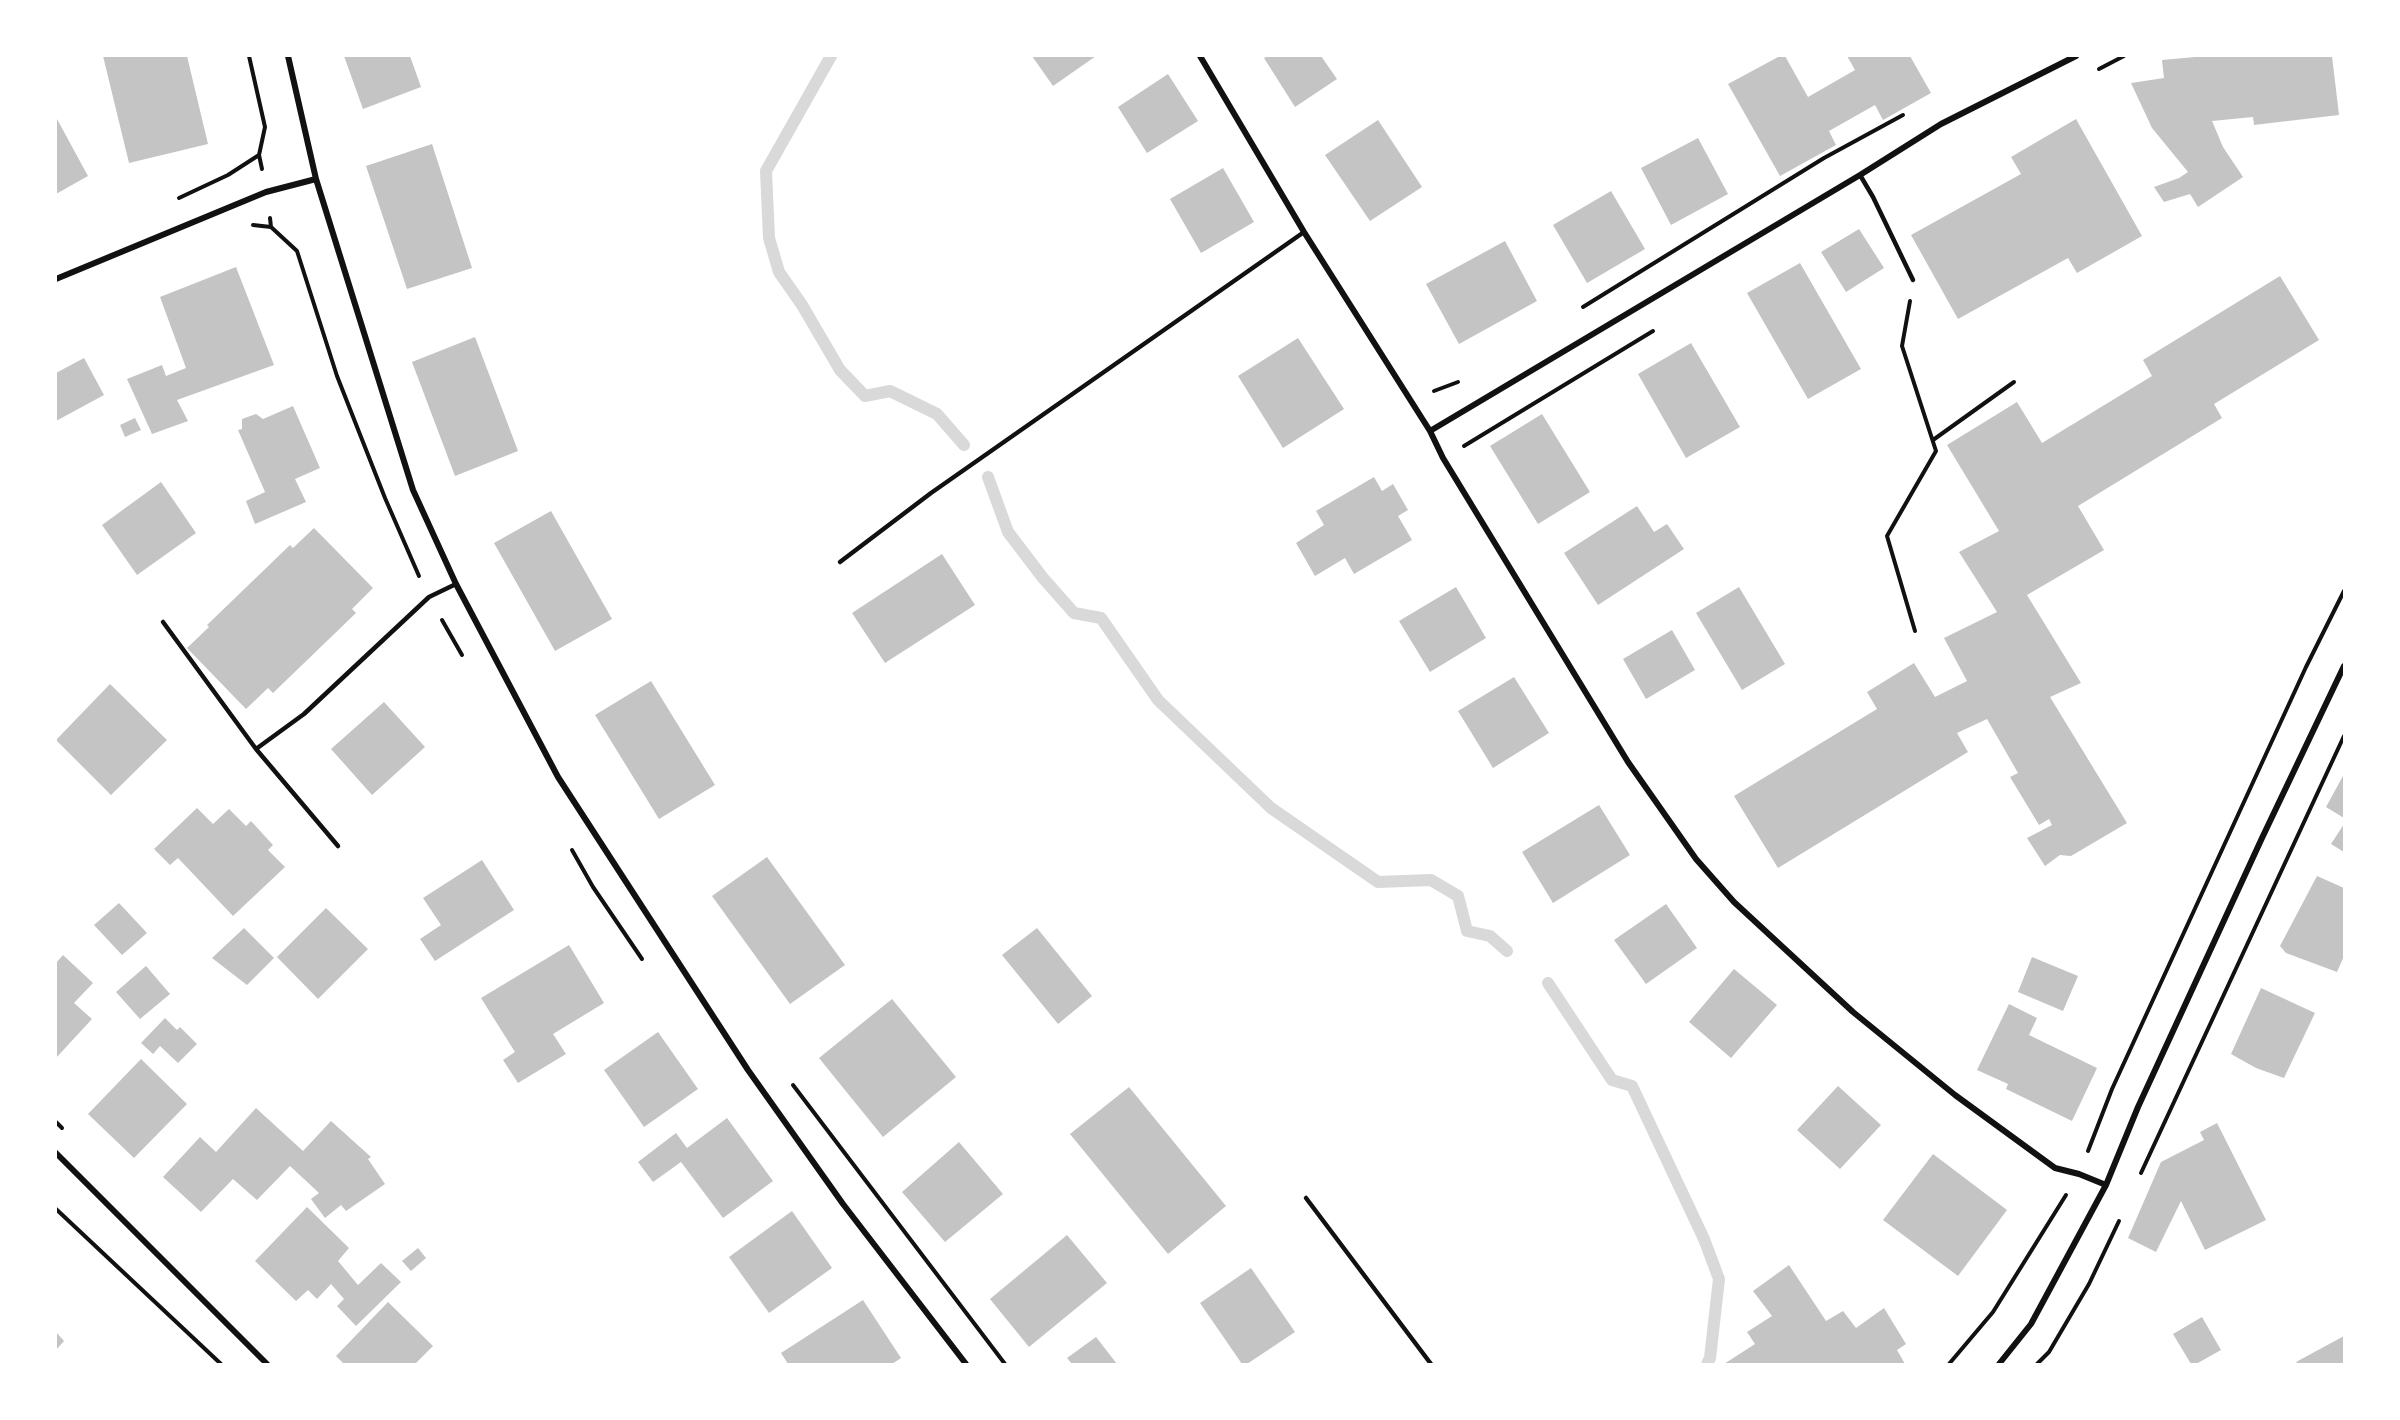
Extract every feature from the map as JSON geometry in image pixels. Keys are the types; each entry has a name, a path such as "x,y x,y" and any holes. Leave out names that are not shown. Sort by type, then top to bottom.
{"street":[{"path":"288,56 316,178 412,490 456,584 558,777 748,1070 843,1204 966,1365"},
{"path":"1200,56 1304,232 1430,431 1443,458 1628,762 1696,859 1734,902 1852,1012 1955,1095 2055,1168 2079,1174 2106,1185"},
{"path":"1430,431 1860,175 1941,124 2076,56"},
{"path":"56,279 266,192 316,178"},
{"path":"1999,1365 2031,1324 2106,1185 2138,1107 2344,666"},
{"path":"56,1153 267,1365"}],"lane":[{"path":"1860,175 1874,197 1914,280"},
{"path":"840,562 931,493 1304,232"},
{"path":"256,749 304,714 429,597 456,584"},
{"path":"163,622 256,749 338,846"},
{"path":"1306,1198 1431,1365"}],"path":[{"path":"1576,311 1824,158 1910,111"},
{"path":"1914,280 1902,346 1936,451 1887,536 1914,631"},
{"path":"1409,401 1467,379"},
{"path":"1933,440 2014,382"},
{"path":"1949,1365 1993,1312 2079,1174 2112,1089 2306,667 2344,591"},
{"path":"2138,1180 2344,736"},
{"path":"787,1076 1005,1365"},
{"path":"56,1209 221,1365"},
{"path":"2037,1365 2049,1352 2089,1284 2123,1211"}],"building":[{"path":"103,56 187,56 208,144 129,163"},
{"path":"344,56 410,56 421,87 363,109"},
{"path":"1032,56 1096,56 1053,86"},
{"path":"1268,56 1321,56 1337,79 1295,107 1264,58"},
{"path":"1780,56 1785,56 1808,97 1855,70 1847,56 1910,56 1931,93 1883,120 1875,105 1829,131 1836,145 1780,176 1728,84"},
{"path":"2206,56 2332,56 2339,115 2254,125 2253,117 2212,121 2223,147 2243,177 2198,207 2190,194 2164,202 2154,187 2179,178 2188,172 2152,128 2131,83 2164,78 2162,60"},
{"path":"1168,74 1198,121 1147,153 1118,107"},
{"path":"2076,119 2142,236 2077,273 2068,258 1958,319 1911,235 2021,174 2011,157"},
{"path":"56,120 88,176 56,194"},
{"path":"1378,120 1422,187 1370,221 1325,155"},
{"path":"1698,138 1728,194 1671,225 1641,168"},
{"path":"432,144 472,268 407,289 366,166"},
{"path":"1223,168 1254,222 1201,253 1170,199"},
{"path":"1611,191 1645,249 1587,283 1553,225"},
{"path":"1859,229 1884,268 1846,292 1821,252"},
{"path":"1505,241 1537,301 1459,344 1426,284"},
{"path":"1800,263 1861,369 1808,399 1747,293"},
{"path":"236,267 274,365 177,400 188,421 152,434 127,379 162,365 166,376 186,368 160,297"},
{"path":"2280,276 2319,340 2214,404 2222,418 2078,506 2104,550 2027,595 2081,683 2050,697 2127,823 2071,856 2060,855 2045,866 2027,838 2052,825 2049,819 2039,825 2010,777 2018,773 1987,719 1957,733 1968,752 1778,868 1734,796 1877,709 1867,692 1914,663 1935,697 1967,681 1944,638 1997,612 1959,552 1999,531 1947,445 2017,402 2042,443 2152,376 2143,360"},
{"path":"475,337 518,451 455,476 412,362"},
{"path":"1298,338 1344,409 1283,448 1238,376"},
{"path":"1691,343 1740,427 1686,458 1638,374"},
{"path":"84,358 104,395 56,421 56,373"},
{"path":"293,406 320,468 295,479 306,502 255,524 246,501 265,492 238,430 242,429 242,419 256,414 263,419"},
{"path":"1542,414 1590,492 1538,524 1490,446"},
{"path":"135,418 141,430 125,437 120,425"},
{"path":"1374,477 1382,491 1393,484 1408,510 1398,516 1412,540 1354,574 1345,558 1315,576 1296,543 1324,525 1316,511"},
{"path":"161,482 196,533 137,575 102,525"},
{"path":"1637,506 1654,532 1667,524 1684,549 1598,605 1564,553"},
{"path":"551,511 612,619 555,651 494,543"},
{"path":"314,528 373,588 352,609 356,613 273,693 268,688 246,709 187,648 209,627 207,625 290,545 293,548"},
{"path":"942,554 975,605 885,663 852,613"},
{"path":"1456,587 1486,638 1430,672 1399,621"},
{"path":"1739,587 1785,664 1742,690 1696,613"},
{"path":"1672,630 1695,670 1646,699 1623,659"},
{"path":"1514,677 1549,733 1493,768 1458,711"},
{"path":"651,681 715,785 659,819 595,715"},
{"path":"110,684 167,740 111,795 56,740"},
{"path":"384,702 425,747 372,795 331,749"},
{"path":"2344,774 2344,818 2326,807"},
{"path":"1599,805 1630,855 1553,903 1522,852"},
{"path":"197,808 213,824 229,809 246,826 251,821 273,845 268,850 285,867 233,916 178,858 170,865 154,849"},
{"path":"2344,824 2344,852 2331,844"},
{"path":"767,857 845,965 790,1004 712,896"},
{"path":"482,860 514,910 435,961 420,939 441,925 423,898"},
{"path":"2317,876 2344,888 2344,956 2337,972 2286,953 2280,946"},
{"path":"119,903 147,933 122,955 94,925"},
{"path":"1666,904 1697,948 1646,984 1614,940"},
{"path":"326,908 368,949 318,999 277,957"},
{"path":"244,928 274,958 247,985 212,958"},
{"path":"1037,928 1092,996 1058,1024 1002,955"},
{"path":"569,945 604,1003 553,1034 566,1054 518,1083 503,1060 515,1052 481,998"},
{"path":"63,955 93,983 74,1003 92,1019 56,1058 56,963"},
{"path":"2032,957 2078,976 2063,1011 2018,992"},
{"path":"146,966 170,994 140,1019 116,992"},
{"path":"1734,969 1777,1005 1731,1058 1689,1022"},
{"path":"2261,988 2315,1013 2284,1078 2256,1068 2231,1054"},
{"path":"892,999 956,1077 883,1137 819,1058"},
{"path":"2009,1004 2037,1018 2029,1035 2097,1068 2072,1121 2006,1089 2008,1084 1977,1070"},
{"path":"165,1018 177,1030 180,1027 197,1044 178,1063 160,1046 153,1054 141,1043"},
{"path":"658,1032 698,1089 644,1127 604,1070"},
{"path":"141,1059 187,1104 134,1158 88,1114"},
{"path":"1838,1086 1881,1125 1840,1169 1797,1130"},
{"path":"1129,1087 1226,1206 1168,1254 1070,1134"},
{"path":"256,1108 303,1151 331,1121 371,1157 368,1159 385,1184 346,1211 341,1205 325,1218 311,1199 319,1193 290,1166 257,1200 233,1179 201,1212 163,1177 200,1137 216,1152"},
{"path":"727,1118 773,1181 723,1218 681,1162 653,1182 638,1162 676,1133 687,1148"},
{"path":"2217,1123 2266,1220 2205,1250 2181,1201 2156,1252 2128,1238 2161,1162 2204,1140 2200,1132"},
{"path":"959,1142 1003,1194 945,1242 902,1192"},
{"path":"1933,1154 2007,1210 1958,1276 1883,1220"},
{"path":"307,1207 349,1248 338,1261 358,1285 381,1263 401,1282 356,1326 337,1306 344,1299 331,1284 317,1299 308,1290 296,1301 255,1261"},
{"path":"792,1211 832,1268 769,1313 729,1257"},
{"path":"1067,1235 1107,1283 1029,1347 990,1299"},
{"path":"418,1248 426,1258 411,1271 402,1261"},
{"path":"1789,1265 1826,1321 1843,1311 1856,1328 1884,1308 1906,1344 1897,1350 1905,1364 1724,1364 1755,1344 1747,1332 1772,1316 1753,1291"},
{"path":"1251,1268 1295,1332 1247,1364 1242,1364 1200,1303"},
{"path":"863,1300 901,1358 892,1364 788,1364 781,1353"},
{"path":"388,1302 433,1346 415,1364 344,1364 336,1356"},
{"path":"2202,1317 2221,1350 2196,1364 2191,1364 2173,1334"},
{"path":"56,1332 64,1341 56,1350"},
{"path":"2344,1336 2344,1364 2299,1364 2296,1362"},
{"path":"1096,1337 1117,1364 1072,1364 1067,1358"}],"waterway":[{"path":"831,56 766,171 769,238 779,272 802,305 840,370 865,396 890,391 937,414 964,445"},
{"path":"988,477 1008,532 1043,578 1074,613 1101,618 1158,700 1271,808 1378,882 1431,880 1458,896 1467,931 1490,936 1507,951"},
{"path":"1548,983 1612,1080 1632,1086 1704,1239 1719,1279 1710,1358 1707,1364"}]}
